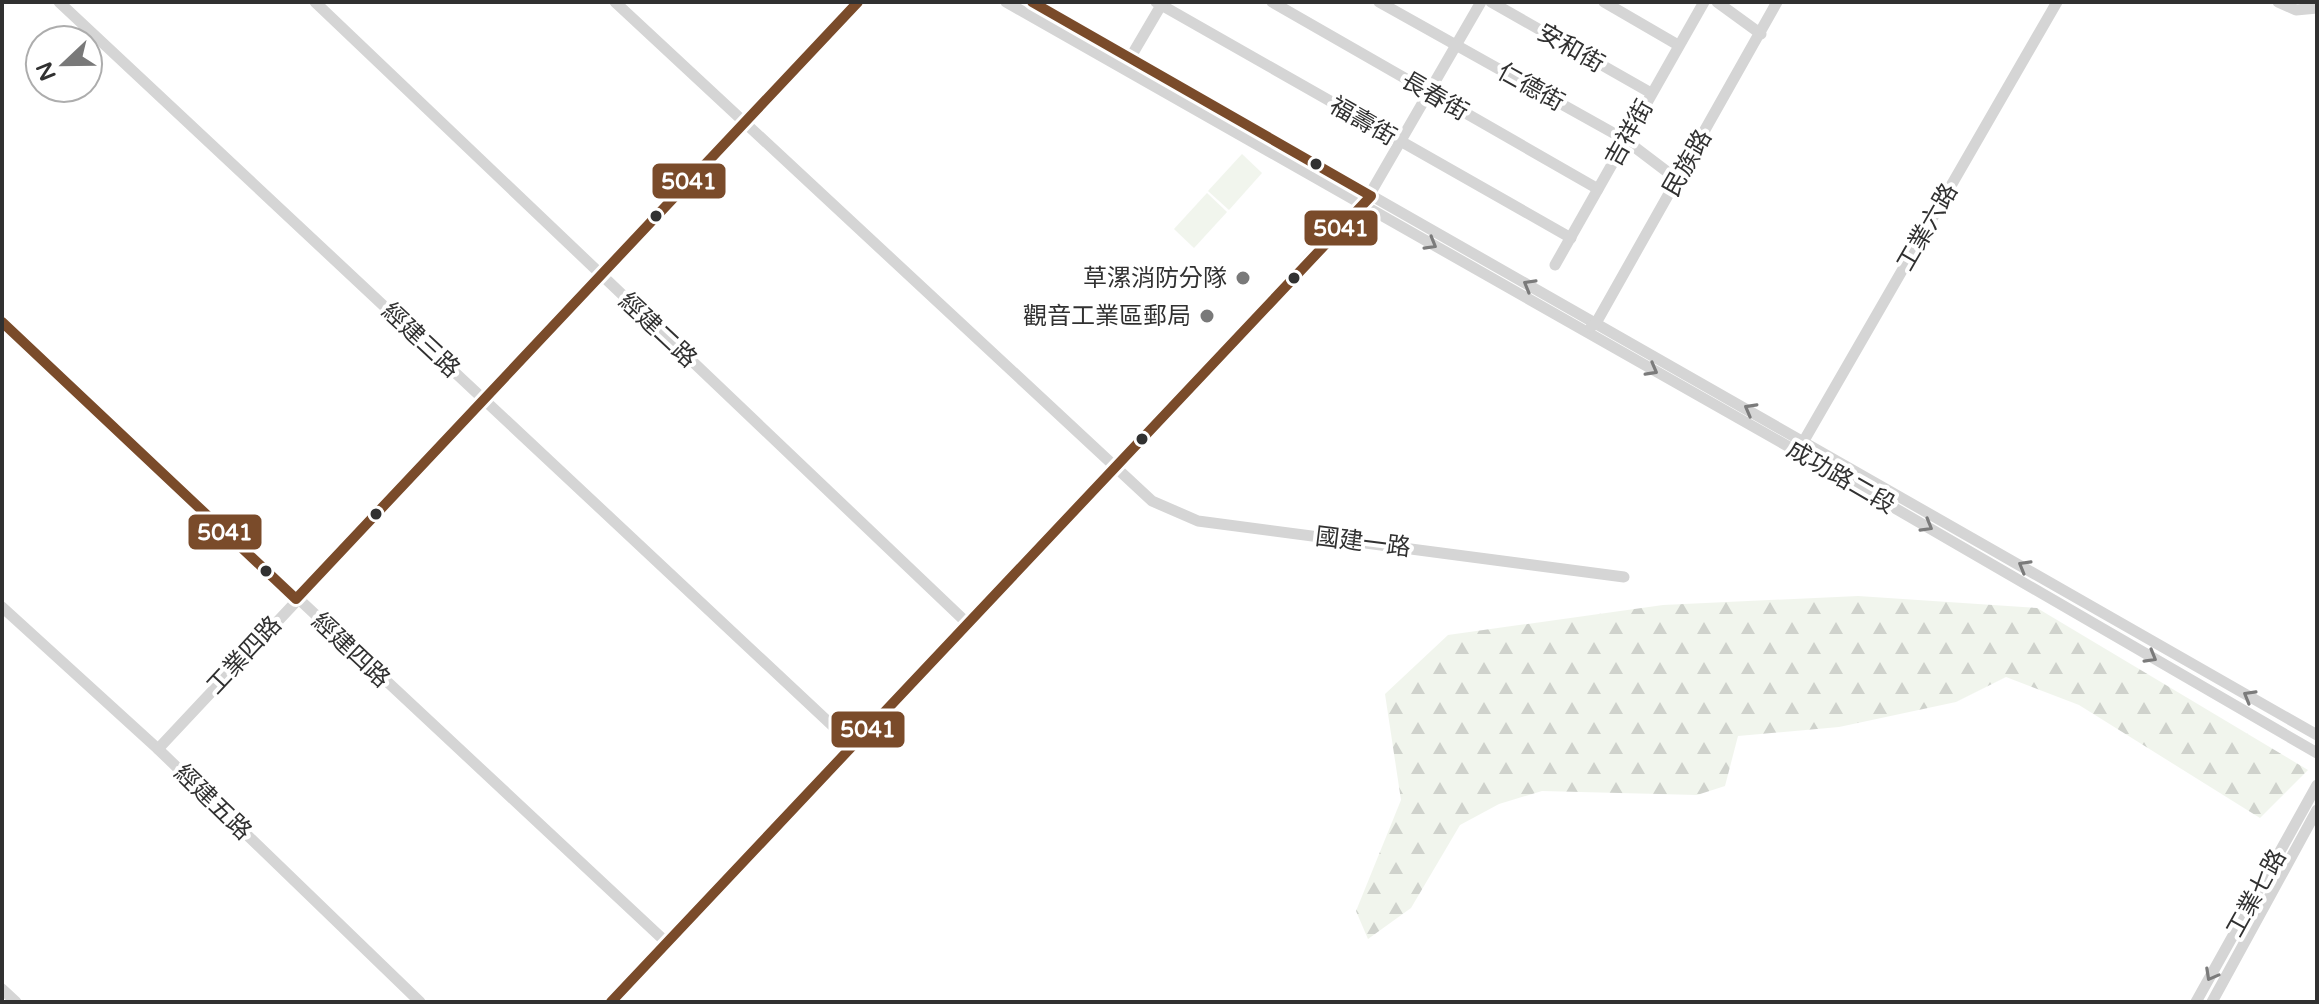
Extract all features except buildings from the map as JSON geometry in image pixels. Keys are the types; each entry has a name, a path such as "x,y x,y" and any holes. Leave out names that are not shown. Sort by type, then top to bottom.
{"street":[{"name":"經建三路","path":"59,2 852,744"},
{"name":"經建二路","path":"315,2 967,623"},
{"name":"國建一路","path":"615,2 1152,501 1198,521 1624,577"},
{"name":"工業四路","path":"158,749 483,398 858,2"},
{"path":"1006,2 1127,64 1367,201"},
{"path":"1032,2 1127,64"},
{"name":"長春街","path":"1272,2 1598,189"},
{"name":"仁德街","path":"1379,2 1624,139 1678,180"},
{"path":"611,1002 852,744 1116,469 1311,256 1367,201 1481,2"},
{"name":"安和街","path":"1491,2 1651,93"},
{"path":"1604,2 1678,45"},
{"name":"吉祥街","path":"1555,265 1704,2"},
{"path":"1717,2 1761,34"},
{"name":"民族路","path":"1596,323 1777,2"},
{"name":"工業六路","path":"1798,452 2057,2"},
{"path":"2278,2 2296,10 2317,8"},
{"path":"1127,64 1160,3"},
{"name":"福壽街","path":"1160,3 1571,238"},
{"name":"成功路二段","path":"1367,201 1804,439 2317,735"},
{"name":"成功路二段","path":"1367,201 1584,331 2317,753"},
{"name":"經建四路","path":"2,322 667,943"},
{"path":"1584,331 1596,323"},
{"name":"經建五路","path":"2,607 158,749 420,1002"},
{"name":"工業七路","path":"2196,1002 2317,785"},
{"name":"工業七路","path":"2212,1002 2317,810"},
{"path":"2,989 16,1002"}],"green space":[{"path":"1242,154 1262,173 1229,210 1208,191"},
{"path":"1207,193 1227,212 1194,248 1174,229"},
{"path":"1858,596 2037,608 2308,770 2260,818 2079,705 2006,677 1956,702 1839,727 1738,736 1725,786 1697,795 1542,791 1499,804 1460,825 1411,908 1368,939 1356,911 1401,800 1385,694 1448,635 1663,605"}],"transit line":[{"name":"5041","path":"2,322 296,599 858,2"},
{"name":"5041","path":"611,1002 1371,196 1032,2"}],"place":[{"name":"草漯消防分隊","path":"1243,278"},
{"name":"觀音工業區郵局","path":"1207,316"}]}
